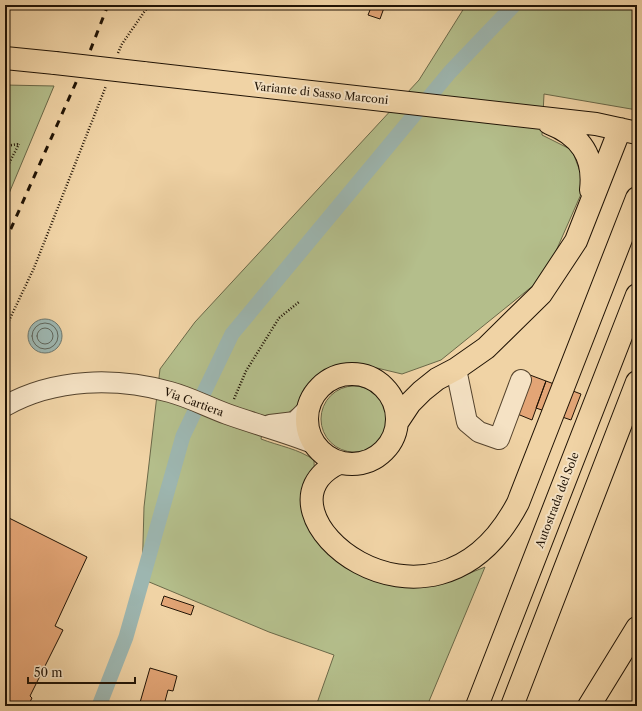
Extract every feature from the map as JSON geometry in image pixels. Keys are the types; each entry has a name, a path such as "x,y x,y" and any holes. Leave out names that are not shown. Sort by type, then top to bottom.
{"highway":[{"name":"Variante di Sasso Marconi","path":"5,58 385,100 628,131"},
{"path":"535,118 561,127 573,135 583,148 591,162 593,172 589,208"},
{"path":"398,421 396,407 390,394 381,384 369,377 355,374 340,375 327,381 316,391 308,409 308,431 313,443 320,452 339,463 353,465 367,463 379,456 389,447 395,434 398,421 410,403 446,374 486,348 541,294 576,241 589,208 628,131"},
{"path":"339,463 327,469 316,482 312,500 315,518 326,534 344,554 380,572 413,578 446,571 459,566 482,550 510,518 518,504 637,198"},
{"name":"Autostrada del Sole","path":"477,706 637,295"},
{"path":"381,384 408,384 446,374"},
{"path":"512,706 637,382"},
{"path":"589,706 637,628"}],"street":[{"path":"446,374 468,422 479,432 499,440 520,380"},
{"name":"Via Cartiera","path":"5,406 15,400 61,385 95,382 128,383 171,392 221,412 313,443"},
{"name":"Via Cartiera","path":"266,426 295,422 308,409"}],"path":[{"path":"117,57 122,44 149,5"},
{"path":"5,329 34,268 107,84"},
{"path":"5,146 19,144 5,171"},
{"path":"221,412 279,318 299,302"}],"green space":[{"path":"466,5 637,5 637,110 544,94 542,135 572,150 585,185 545,276 441,360 402,374 356,363 333,366 316,378 300,404 281,418 265,418 261,439 295,450 314,460 316,535 405,586 445,583 485,567 427,706 316,706 334,655 269,632 142,579 144,507 160,369 195,322 419,80"},
{"path":"5,85 54,86 5,203"},
{"path":"354,386 367,388 377,396 385,406 387,419 385,432 377,442 367,450 354,452 341,450 331,442 323,432 321,419 323,406 331,396 341,388"}],"water":[{"path":"45,319 57,324 62,336 57,348 45,353 33,348 28,336 33,324"}],"building":[{"path":"362,5 385,5 380,19 368,15 370,10"},
{"path":"530,375 546,381 532,420 515,413"},
{"path":"546,381 581,394 571,420 536,408"},
{"path":"5,516 87,557 55,626 63,630 30,696 32,698 28,706 5,706"},
{"path":"164,596 194,606 191,615 161,605"},
{"path":"150,668 177,676 173,691 168,690 164,705 167,706 139,706"}],"waterway":[{"path":"99,706 126,637 183,436 232,334 450,72 514,5"}],"railway":[{"path":"5,242 90,51 108,5"}]}
